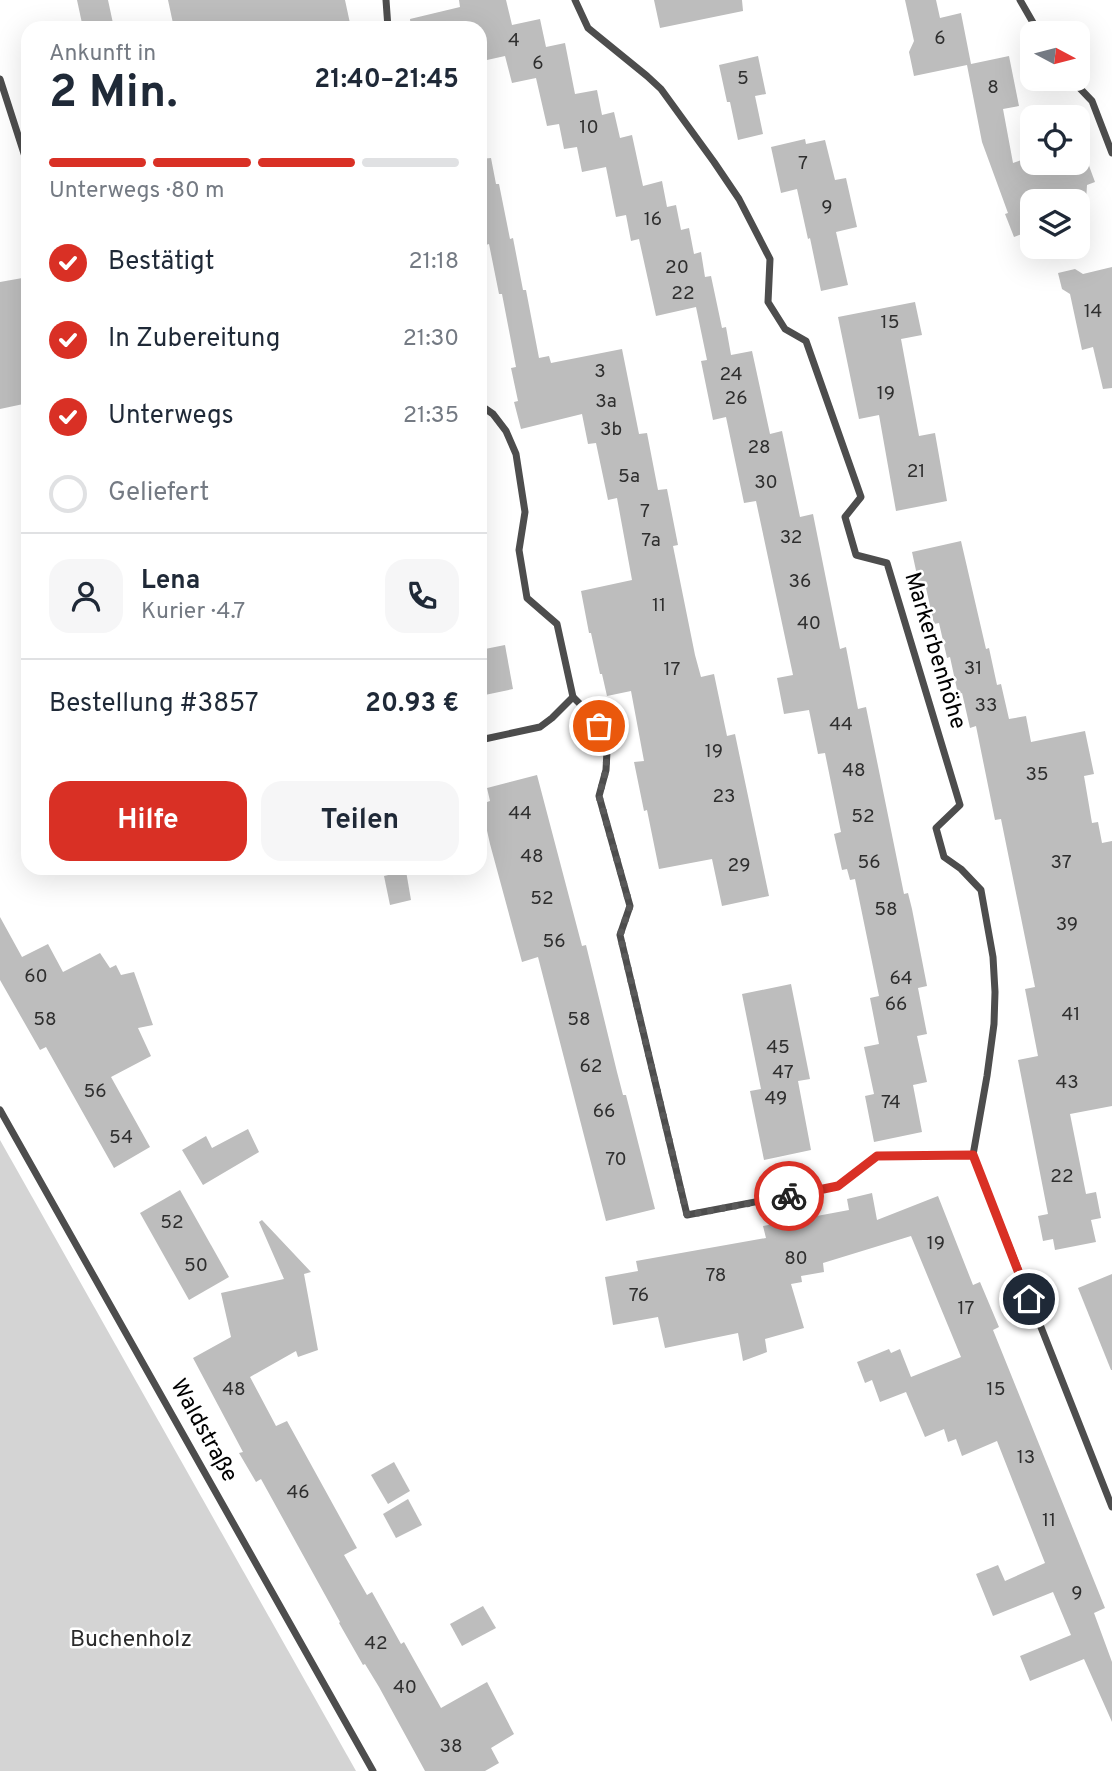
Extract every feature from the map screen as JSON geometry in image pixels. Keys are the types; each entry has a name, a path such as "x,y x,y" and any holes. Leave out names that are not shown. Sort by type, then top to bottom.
{"street":[{"path":"386,0 388,21"},
{"name":"Markerbenhöhe","path":"575,0 588,29 661,89 739,199 770,259 768,302 785,329 806,341 861,497 845,517 856,555 887,563 960,805 936,828 944,857 961,869 981,890 993,957 993,1024 973,1155"},
{"path":"1020,0 1032,21"},
{"path":"0,79 21,144"},
{"path":"1082,91 1092,101 1112,153"},
{"path":"487,410 506,431 516,454 525,512 519,550 527,598 557,624 573,697 594,718 604,735 606,770 599,796 630,906 620,935 687,1215 838,1186 877,1156 973,1155 1112,1507"},
{"path":"487,738 540,727 573,697"},
{"name":"Waldstraße","path":"0,1110 373,1771"}],"green space":[{"name":"Buchenholz","path":"0,1140 356,1771 0,1771"}],"building":[{"path":"77,0 108,0 112,21 82,21"},
{"path":"168,0 345,0 350,21 172,21"},
{"path":"459,0 506,0 512,25 540,19 546,47 565,43 575,94 597,90 602,115 614,112 620,138 632,135 643,186 662,181 667,207 676,205 681,230 689,228 694,254 701,252 705,277 711,276 731,355 752,351 770,434 782,431 800,517 813,514 840,649 846,647 858,709 866,707 904,894 908,893 912,909 927,986 918,988 927,1034 917,1036 927,1082 913,1085 922,1132 874,1142 865,1096 874,1094 864,1047 879,1044 870,998 879,996 855,879 850,880 847,869 842,870 834,834 841,832 825,753 818,754 809,710 784,714 777,678 793,675 756,501 744,503 726,417 713,420 701,361 707,360 696,307 656,316 639,239 631,241 626,215 616,217 606,167 582,172 577,147 564,149 559,124 547,126 536,78 512,83 505,56 487,60 487,21 410,21 460,7"},
{"path":"654,0 742,0 743,11 660,28"},
{"path":"905,0 936,0 940,18 961,13 971,64 1009,56 1019,106 1003,109 1013,163 1020,160 1020,175 1090,175 1090,168 1095,182 1087,185 1087,189 1020,189 1020,235 1014,237 982,142 967,65 914,76 909,52 914,41"},
{"path":"758,56 766,94 755,96 763,134 738,140 719,65"},
{"path":"805,139 806,144 825,140 835,180 846,178 857,227 836,232 848,285 821,291 797,189 781,193 771,147"},
{"path":"487,158 491,158 496,184 499,184 510,239 513,238 523,290 526,290 539,358 549,356 551,363 622,349 639,434 647,433 658,490 667,489 678,545 673,546 701,677 714,674 727,736 735,734 769,896 722,906 712,859 659,869 634,762 644,761 631,691 607,696 589,633 581,591 632,580 617,498 608,500 596,443 588,444 582,414 521,429 514,402 518,401 511,368 516,367 502,294 499,294 489,244 487,245"},
{"path":"1112,267 1112,388 1103,389 1093,347 1082,350 1070,294 1062,289 1058,273 1075,269 1083,274"},
{"path":"21,278 21,404 0,409 0,282"},
{"path":"915,302 922,335 901,339 919,436 935,433 947,501 896,511 879,415 859,419 838,317"},
{"path":"961,541 986,649 989,648 997,685 1001,684 1009,719 1026,716 1031,742 1085,731 1094,774 1084,776 1092,823 1098,822 1102,843 1112,841 1112,1106 1070,1114 1086,1194 1096,1192 1101,1218 1091,1220 1096,1242 1055,1250 1053,1239 1043,1241 1038,1216 1048,1214 1018,1060 1038,1056 1025,989 1035,987 1001,819 995,820 976,726 970,728 962,693 958,694 950,657 947,658 939,623 934,624 926,588 920,589 912,552"},
{"path":"505,645 513,689 487,695 487,649"},
{"path":"537,775 582,946 586,945 623,1095 626,1095 655,1209 606,1221 538,957 522,962 487,831 487,802 490,801 487,788"},
{"path":"407,875 411,900 390,905 384,876"},
{"path":"0,917 22,957 48,944 63,972 100,953 110,968 116,965 121,975 134,972 153,1025 138,1028 151,1056 111,1077 150,1147 114,1168 46,1047 40,1050 0,980"},
{"path":"791,984 810,1079 798,1081 811,1150 764,1160 750,1091 761,1089 742,994"},
{"path":"248,1129 259,1152 203,1185 182,1150 206,1136 212,1148"},
{"path":"180,1190 229,1277 189,1300 140,1213"},
{"path":"872,1193 877,1220 938,1196 973,1285 980,1282 999,1327 993,1330 1105,1608 1094,1613 1112,1662 1112,1722 1084,1659 1030,1681 1020,1656 1071,1635 1053,1592 993,1616 976,1574 998,1565 1005,1581 1045,1563 997,1441 962,1456 956,1439 948,1442 944,1429 925,1437 906,1392 880,1402 872,1380 865,1383 857,1362 889,1349 891,1353 900,1349 911,1377 961,1357 911,1236 823,1263 824,1272 801,1276 802,1282 791,1284 804,1328 765,1339 767,1352 743,1361 738,1333 665,1348 658,1317 613,1325 605,1277 638,1271 636,1261 766,1238 763,1226 849,1210 847,1199"},
{"path":"262,1220 311,1272 304,1274 318,1350 298,1357 296,1351 250,1377 276,1426 287,1421 357,1548 344,1555 367,1595 372,1592 401,1644 404,1642 441,1708 487,1682 514,1734 491,1748 499,1763 485,1771 425,1771 379,1687 339,1623 261,1479 256,1482 239,1453 243,1452 193,1358 231,1337 221,1293 284,1279 259,1222"},
{"path":"1112,1274 1112,1370 1111,1370 1078,1288"},
{"path":"394,1462 410,1491 388,1504 371,1475"},
{"path":"408,1499 422,1525 396,1538 383,1514"},
{"path":"483,1606 496,1628 462,1646 450,1624"}],"way so far":[{"path":"599,726 607,751 606,770 599,796 630,906 620,935 687,1215 789,1196"}],"route":[{"path":"789,1196 838,1186 877,1156 973,1155 1029,1299"}]}
